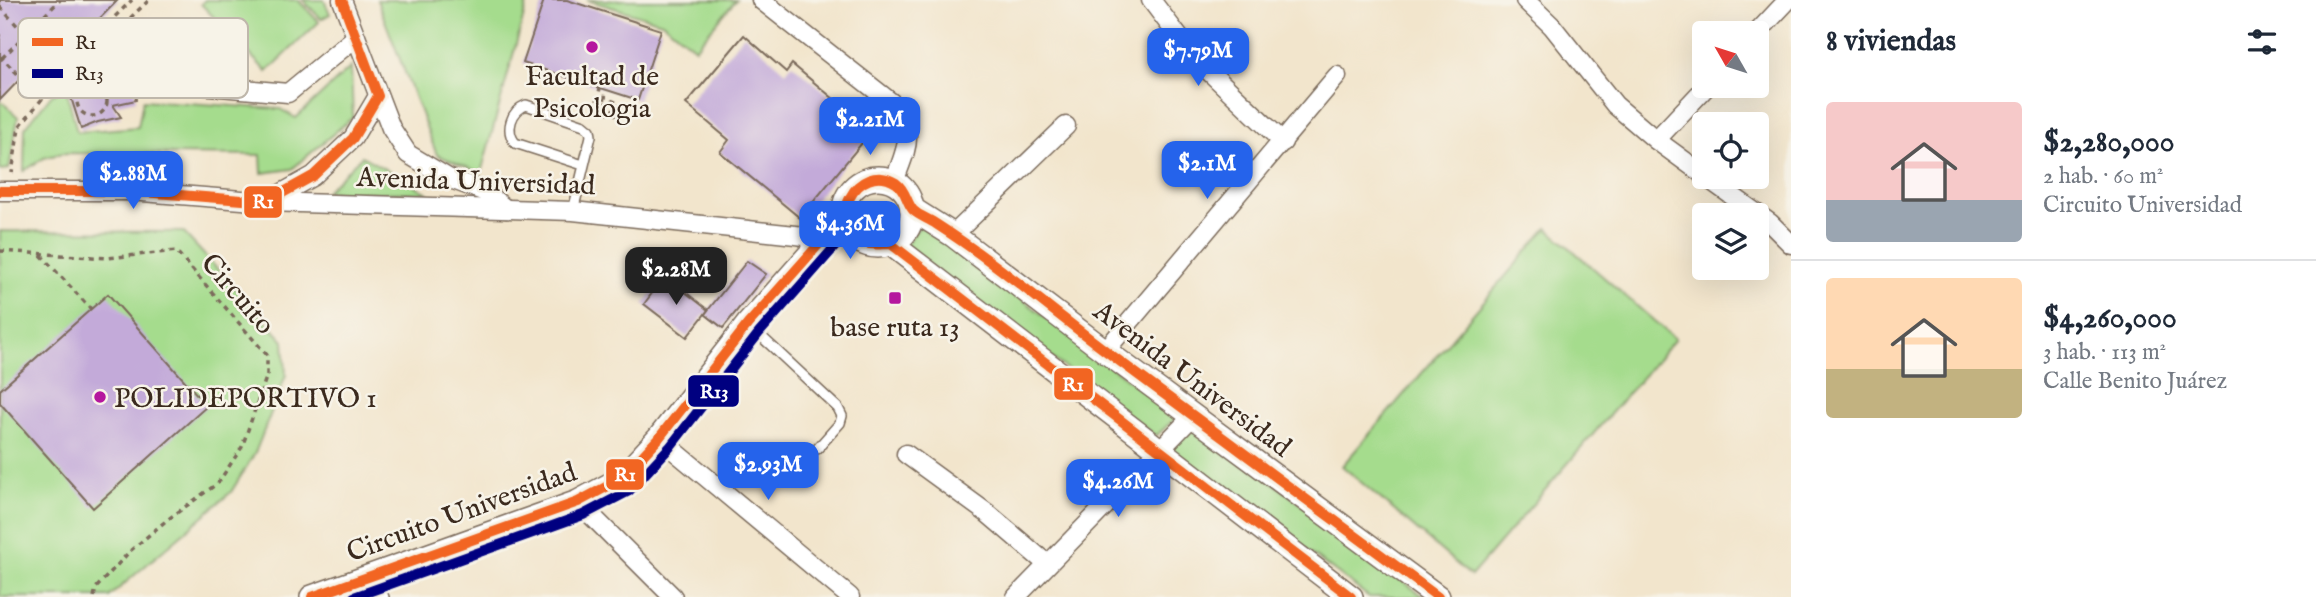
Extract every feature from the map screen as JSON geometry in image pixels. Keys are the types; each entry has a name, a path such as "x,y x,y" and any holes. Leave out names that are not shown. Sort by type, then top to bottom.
{"street":[{"path":"342,0 391,128 408,154 448,178 483,191 506,209"},
{"path":"761,0 892,103 905,119 908,140 894,182"},
{"path":"1151,0 1194,57 1283,142"},
{"path":"1525,0 1552,26 1615,105 1692,166"},
{"path":"1768,21 1788,0"},
{"path":"248,89 288,93 356,37"},
{"path":"1105,351 1337,76"},
{"path":"267,202 313,176 354,138 378,96"},
{"path":"1656,140 1696,98"},
{"path":"953,234 1066,126"},
{"path":"873,178 894,182 909,198 912,209 907,230 900,238 891,244 875,247 861,242 849,232 844,218 847,196 863,181 873,178"},
{"path":"1723,189 1770,223 1791,244"},
{"name":"Avenida Universidad","path":"0,191 130,191 267,202 573,211 823,237"},
{"name":"Avenida Universidad","path":"912,209 953,234 1105,351 1438,597"},
{"name":"Circuito Universidad","path":"312,597 578,502 621,479 659,438 748,324 823,237 844,218"},
{"path":"891,244 1351,597"},
{"path":"1017,597 1193,416"},
{"path":"659,438 850,597"},
{"path":"906,454 987,513 1047,564"},
{"path":"578,502 673,597"}],"lane":[{"path":"573,211 591,136 590,130 584,125 526,105 518,108 510,122 509,136 515,143 583,165"},
{"path":"748,324 838,408 842,416 839,423 817,449"},
{"path":"373,574 384,597"}],"path":[{"path":"42,18 60,0"},
{"path":"113,18 132,0"},
{"path":"130,18 149,0"},
{"path":"0,7 18,26"},
{"path":"18,42 1,59 18,76"},
{"path":"600,88 595,108 618,115 619,112 602,107 603,103 624,105 604,98 606,90"},
{"path":"12,173 19,127 41,98"},
{"path":"78,98 78,109 86,116 97,116 107,105 106,98"},
{"name":"Circuito","path":"0,251 108,258 176,251 267,355 268,375 242,447 218,483 130,551 96,587 94,597"},
{"path":"40,253 91,309"}],"green space":[{"path":"205,0 298,0 319,22 267,72 248,52 248,18 215,18 201,4"},
{"path":"303,0 324,0 330,14 321,19"},
{"path":"377,0 528,0 481,173 437,155"},
{"path":"587,0 736,0 695,48 662,22"},
{"path":"351,67 353,117 292,169 262,173 261,155 63,153 44,158 24,171 25,128 49,98 68,98 77,132 138,127 143,100 280,109 296,118"},
{"path":"0,100 18,117 9,169 0,170"},
{"path":"362,156 428,193 325,192"},
{"path":"922,223 1177,417 1156,436 904,247"},
{"path":"1547,228 1675,339 1471,576 1342,466"},
{"path":"0,231 183,232 284,341 286,375 255,453 231,492 109,597 0,597"},
{"path":"1197,425 1424,597 1369,597 1170,449"}],"building":[{"path":"0,0 118,0 100,18 18,18 18,81 0,100"},
{"name":"Facultad de Psicologia","path":"544,0 567,0 661,30 638,100 523,63"},
{"path":"744,35 786,72 792,64 872,131 800,218 720,152 729,140 686,104"},
{"path":"71,98 136,98 113,105 121,117 81,129"},
{"path":"747,261 766,274 723,328 705,314"},
{"path":"665,276 708,310 687,337 644,304"},
{"name":"POLIDEPORTIVO 1","path":"108,294 207,406 93,508 0,403 0,390"}],"transit line":[{"name":"R1","path":"0,191 130,191 266,202 313,176 353,138 378,96 342,0"},
{"name":"R1","path":"1351,597 891,244 868,244 853,234 847,223 846,210 850,197 858,187 869,180 882,178 896,183 915,212 981,255 1088,338 1438,597"},
{"name":"R1","path":"312,597 578,502 621,479 659,438 748,324 843,217"},
{"name":"R13","path":"354,597 583,515 629,491 670,447 759,333 853,226"}],"place":[{"name":"Facultad de Psicologia","path":"592,47"},
{"name":"base ruta 13","path":"895,298"},
{"name":"POLIDEPORTIVO 1","path":"100,397"}]}
